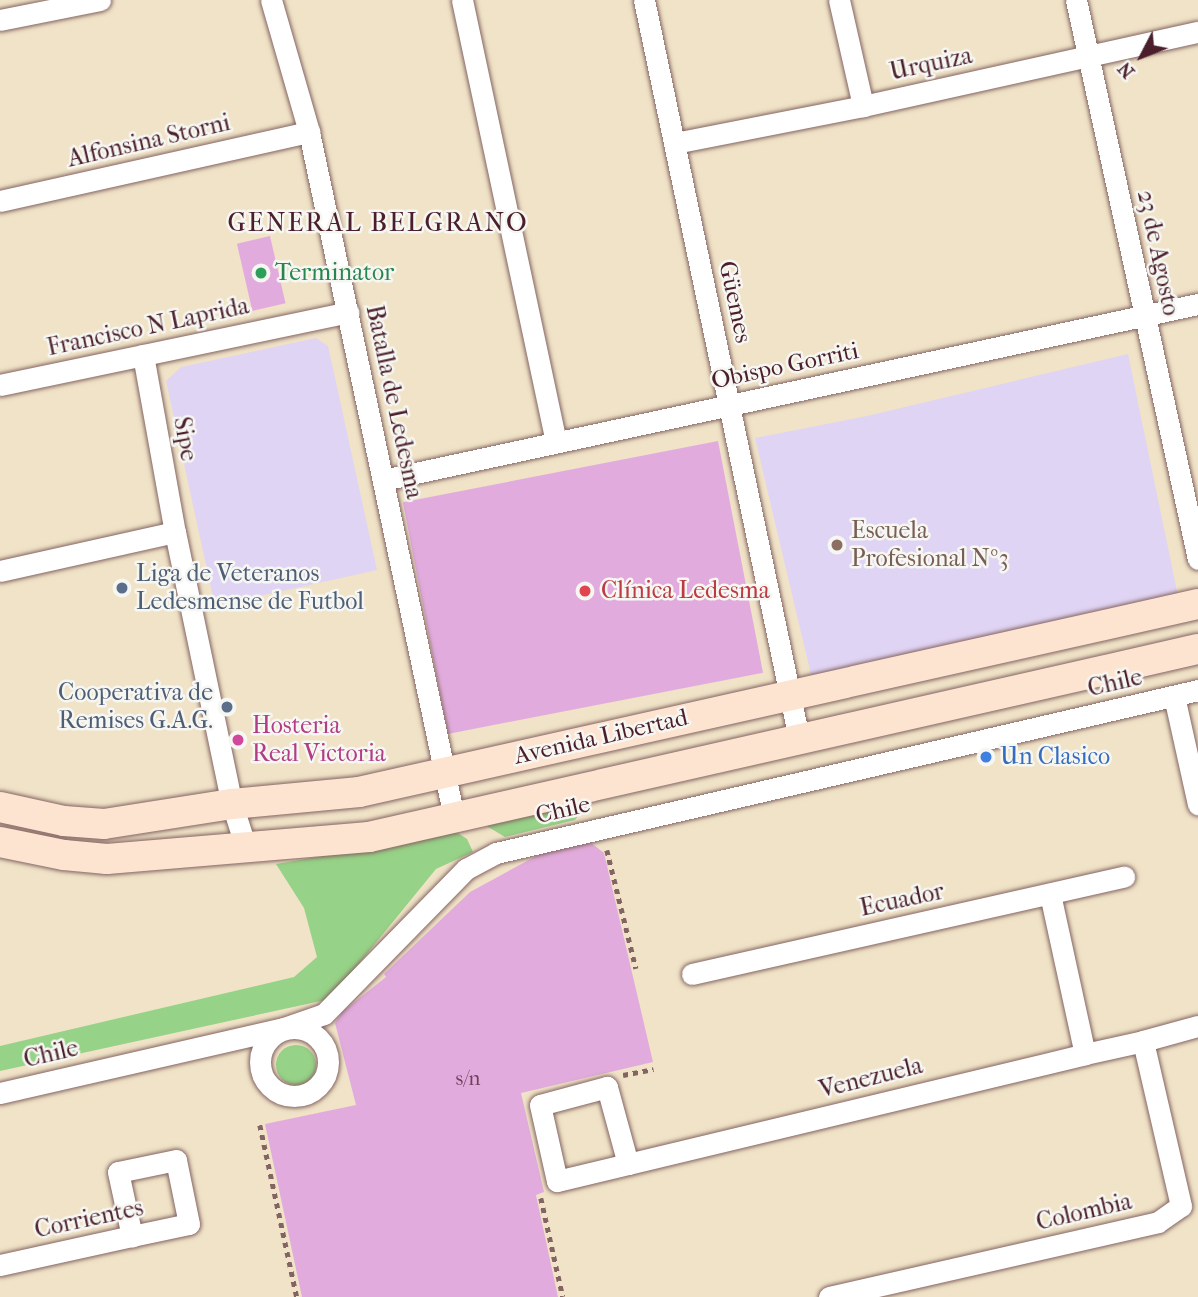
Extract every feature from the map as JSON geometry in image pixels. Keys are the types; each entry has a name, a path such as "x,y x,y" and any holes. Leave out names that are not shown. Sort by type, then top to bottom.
{"main road":[{"name":"Avenida Libertad","path":"0,807 64,821 104,824 232,804 359,792 1198,604"},
{"name":"Avenida Libertad","path":"0,842 64,855 107,859 369,837 1198,649"}],"street":[{"path":"0,20 100,0"},
{"name":"Batalla de Ledesma","path":"271,0 309,132 454,817"},
{"path":"462,0 556,442"},
{"name":"Güemes","path":"645,0 800,739"},
{"path":"839,0 863,106"},
{"name":"23 de Agosto","path":"1076,0 1198,559"},
{"name":"Urquiza","path":"675,144 863,106 1198,32"},
{"name":"Alfonsina Storni","path":"0,201 309,132"},
{"name":"Obispo Gorriti","path":"383,480 1198,304"},
{"name":"Francisco N Laprida","path":"0,385 348,312"},
{"name":"Sipe","path":"143,355 175,532 232,804 246,848"},
{"path":"0,570 175,532"},
{"name":"Chile","path":"0,1093 284,1028 324,1014 466,869 496,853 1198,690"},
{"path":"1174,696 1198,804"},
{"name":"Ecuador","path":"692,974 1124,877"},
{"path":"1050,894 1085,1054"},
{"name":"Venezuela","path":"628,1164 607,1087 540,1105 556,1181 628,1164 1085,1054 1143,1041 1198,1026"},
{"name":"Colombia","path":"829,1297 1158,1222 1181,1206 1143,1041"},
{"name":"Corrientes","path":"0,1265 189,1224 176,1160 118,1172 132,1236"}],"path":[{"path":"602,828 636,968"},
{"path":"618,1076 653,1069"},
{"path":"260,1125 297,1297"},
{"path":"541,1197 563,1297"}],"shaded area":[{"path":"316,338 328,346 377,570 215,606 166,381 181,367"},
{"path":"1128,354 1178,596 812,679 755,438 867,416"}],"green space":[{"path":"591,798 575,820 505,837 485,825"},
{"path":"449,827 467,839 473,852 436,869 330,999 0,1071 0,1046 294,977 317,957 304,908 276,864 358,850"},
{"path":"296,1045 304,1046 310,1051 315,1057 315,1073 310,1079 304,1084 296,1085 288,1084 282,1079 277,1073 276,1065 277,1057 282,1051 288,1046"}],"building":[{"name":"Terminator","path":"270,236 286,303 252,311 237,244"},
{"name":"Clínica Ledesma","path":"718,441 763,673 448,734 403,502"},
{"path":"590,842 604,853 653,1062 521,1093 544,1192 536,1195 558,1297 302,1297 265,1124 356,1105 335,1023 342,1012 386,977 384,974 470,892 538,855"}],"place":[{"name":"Terminator","path":"261,273"},
{"name":"Escuela Profesional Nº3","path":"837,545"},
{"name":"Liga de Veteranos Ledesmense de Futbol","path":"122,588"},
{"name":"Clínica Ledesma","path":"585,591"},
{"name":"Cooperativa de Remises G.A.G.","path":"227,707"},
{"name":"Hosteria Real Victoria","path":"238,740"},
{"name":"Un Clasico","path":"986,757"}],"district":[{"name":"GENERAL BELGRANO","path":"378,223"}]}
